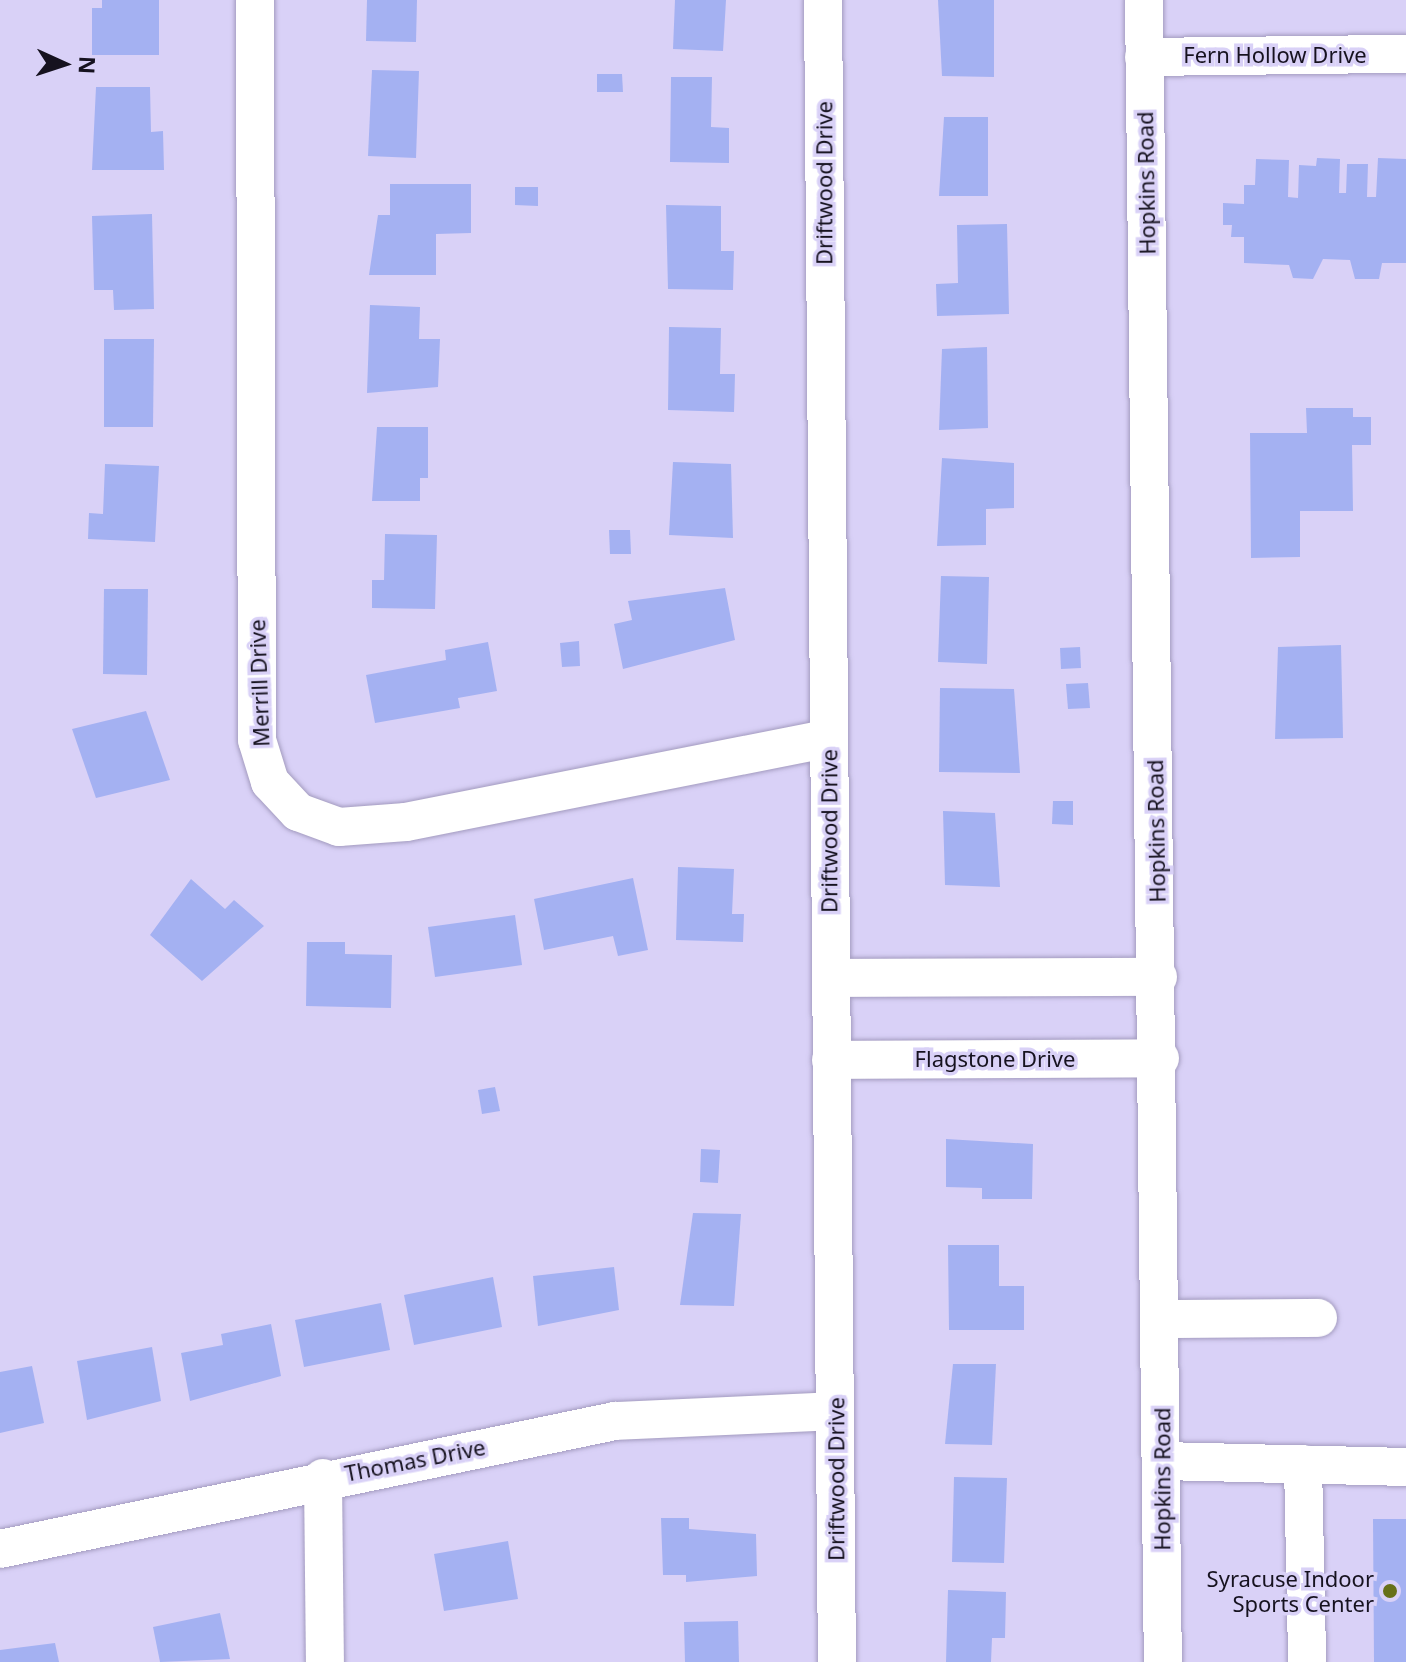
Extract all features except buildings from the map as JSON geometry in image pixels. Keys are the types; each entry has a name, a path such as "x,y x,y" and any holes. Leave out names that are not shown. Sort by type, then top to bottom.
{"street":[{"name":"Merrill Drive","path":"255,0 257,740 270,782 298,812 339,827 406,822 829,738"},
{"name":"Driftwood Drive","path":"823,0 837,1662"},
{"name":"Hopkins Road","path":"1144,0 1160,1058 1163,1662"},
{"name":"Fern Hollow Drive","path":"1144,57 1406,54"},
{"path":"831,978 1158,977"},
{"name":"Flagstone Drive","path":"831,1060 1160,1058"},
{"path":"1161,1319 1318,1318"},
{"name":"Thomas Drive","path":"0,1549 323,1478 615,1421 835,1411"},
{"path":"1162,1461 1406,1467"},
{"path":"1303,1464 1307,1662"},
{"path":"323,1478 325,1662"}],"place":[{"name":"Syracuse Indoor Sports Center","path":"1390,1591"}]}
